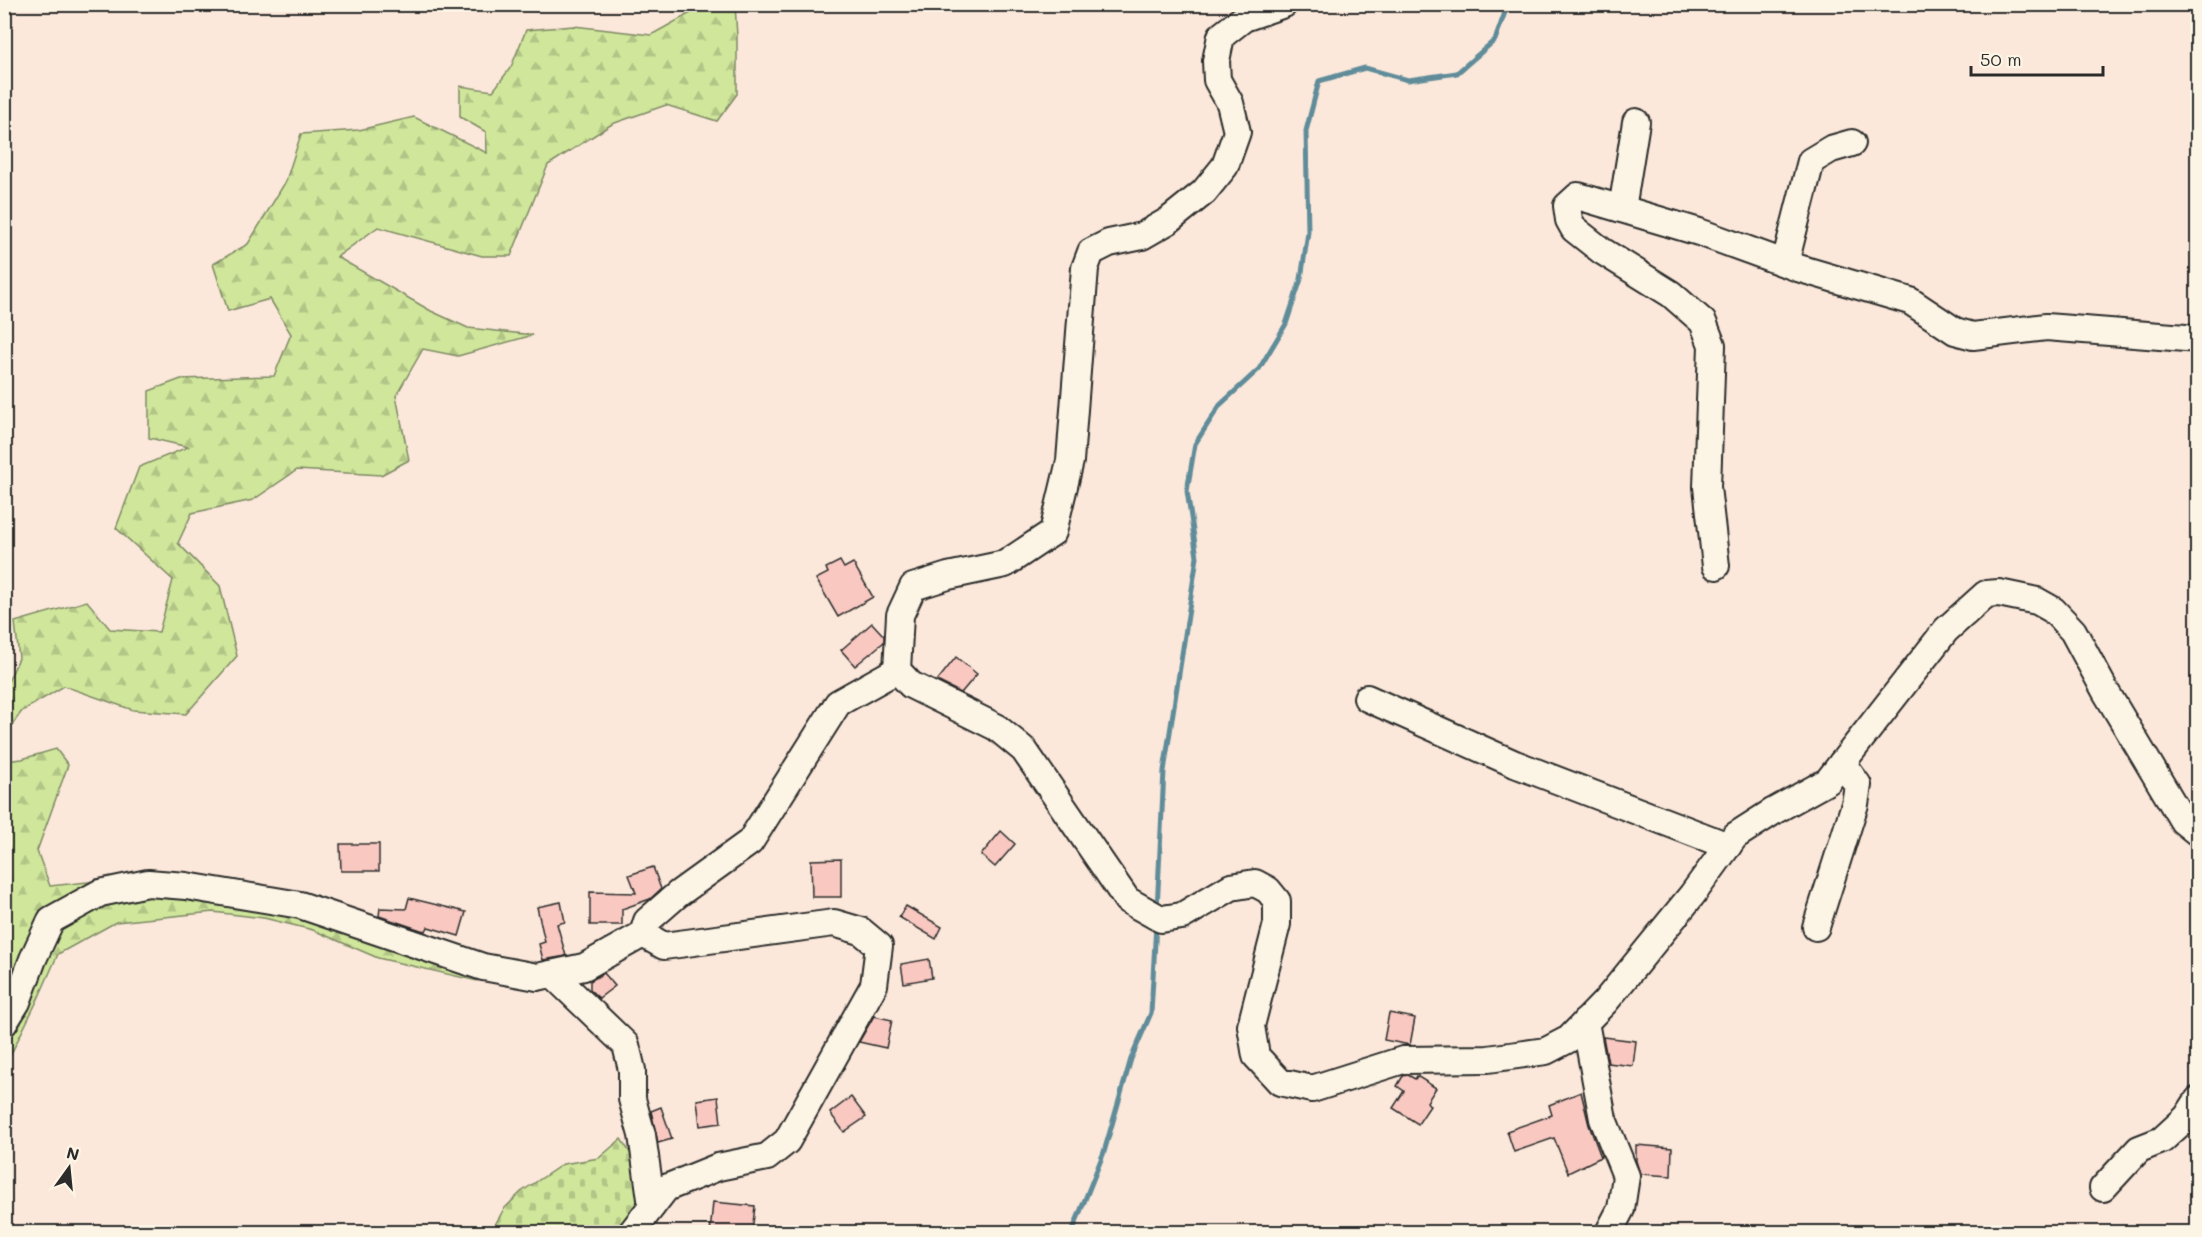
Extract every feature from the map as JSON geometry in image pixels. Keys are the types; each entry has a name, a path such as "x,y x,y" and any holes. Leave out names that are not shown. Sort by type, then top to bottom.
{"street":[{"path":"1284,4 1244,18 1221,36 1216,62 1217,80 1230,103 1237,132 1225,166 1204,192 1168,221 1142,236 1109,243 1091,252 1085,267 1070,461 1053,532 1005,564 948,576 913,587 900,615 897,670 910,685 996,727 1024,750 1127,900 1161,919 1182,916 1231,887 1255,883 1268,890 1277,902 1278,924 1251,1026 1256,1056 1281,1082 1312,1089 1403,1060 1488,1059 1545,1052 1569,1039 1605,1002 1685,904 1735,836 1828,781 1946,630 1986,594 1999,593 2037,601 2054,610 2073,631 2106,692 2184,821 2198,833"},
{"path":"1622,209 1636,122"},
{"path":"1785,263 1811,160 1831,149 1852,143"},
{"path":"1716,566 1707,487 1712,345 1703,322 1671,294 1602,251 1574,229 1569,220 1567,206 1578,196 1699,232 1785,263 1910,301 1955,331 1973,336 2046,327 2198,339"},
{"path":"4,1023 17,1002 51,920 100,893 148,883 186,886 300,905 483,967 537,977 584,967 643,934 647,921 678,894 750,842 838,703 897,670"},
{"path":"1366,698 1515,764 1728,846"},
{"path":"1816,927 1855,804 1858,785 1842,763"},
{"path":"632,1233 666,1188 718,1167 767,1157 787,1141 874,985 879,946 861,931 834,923 664,946 643,934"},
{"path":"552,974 626,1045 632,1070 632,1099 642,1135 652,1206"},
{"path":"1585,1022 1603,1119 1626,1176 1621,1209 1609,1233"},
{"path":"2103,1188 2139,1149 2162,1140 2187,1117 2198,1100"}],"green space":[{"path":"705,5 735,5 737,94 717,121 666,105 612,124 548,165 511,256 482,256 378,227 337,257 431,311 468,328 533,335 458,356 423,349 396,396 409,460 381,475 297,470 253,500 192,513 178,543 220,586 237,656 186,714 133,710 64,686 22,711 5,735 5,688 19,658 15,622 87,601 110,629 159,632 173,580 116,528 139,467 188,447 149,438 149,391 181,379 274,376 291,334 270,299 228,311 213,264 248,244 286,181 301,134 359,130 414,117 487,153 486,132 460,117 460,86 493,91 511,67 526,30 574,26 651,35"},
{"path":"56,749 68,765 37,851 50,886 151,871 483,967 477,981 378,958 313,930 264,918 213,912 116,922 58,954 9,1058 5,1061 5,761 22,759"},
{"path":"621,1139 631,1154 646,1189 623,1232 491,1232 504,1209 521,1192 563,1164 599,1158"}],"building":[{"path":"840,561 844,568 853,563 873,597 838,617 816,579 828,573 826,568"},
{"path":"872,623 884,636 884,642 855,666 841,650"},
{"path":"956,657 977,674 961,693 937,681"},
{"path":"1001,831 1015,844 995,867 981,855"},
{"path":"340,844 379,844 379,871 341,871"},
{"path":"841,859 841,897 812,897 811,860"},
{"path":"653,867 661,889 650,899 622,909 622,925 590,925 590,892 636,893 629,875"},
{"path":"409,898 466,912 459,936 428,927 426,931 421,930 379,916 380,908 406,909"},
{"path":"561,902 565,922 557,924 566,956 543,960 539,944 545,942 537,907"},
{"path":"906,906 942,927 936,939 899,917"},
{"path":"929,959 932,978 904,983 901,964"},
{"path":"604,973 615,986 599,998 590,990 590,981"},
{"path":"1389,1013 1415,1018 1410,1045 1384,1040"},
{"path":"874,1016 892,1020 886,1048 859,1042"},
{"path":"1603,1037 1636,1041 1633,1066 1608,1063"},
{"path":"1408,1075 1415,1079 1417,1076 1436,1088 1427,1102 1430,1106 1418,1124 1393,1108 1404,1091 1397,1086 1403,1076"},
{"path":"1581,1092 1589,1125 1601,1157 1568,1173 1554,1138 1514,1152 1507,1131 1552,1115 1549,1105"},
{"path":"718,1097 721,1123 700,1126 697,1100"},
{"path":"851,1097 866,1117 844,1132 830,1113"},
{"path":"661,1107 672,1139 658,1143 651,1111"},
{"path":"1636,1145 1672,1148 1671,1176 1640,1174 1636,1161"},
{"path":"713,1202 755,1206 752,1233 710,1233"}],"waterway":[{"path":"1157,909 1164,771 1197,557 1187,491 1195,444 1220,405 1259,369 1286,324 1301,279 1308,232 1306,131 1319,81 1365,68 1408,80 1457,73 1495,40 1508,4"},
{"path":"1072,1232 1104,1152 1131,1059 1151,1013 1156,924"}]}
